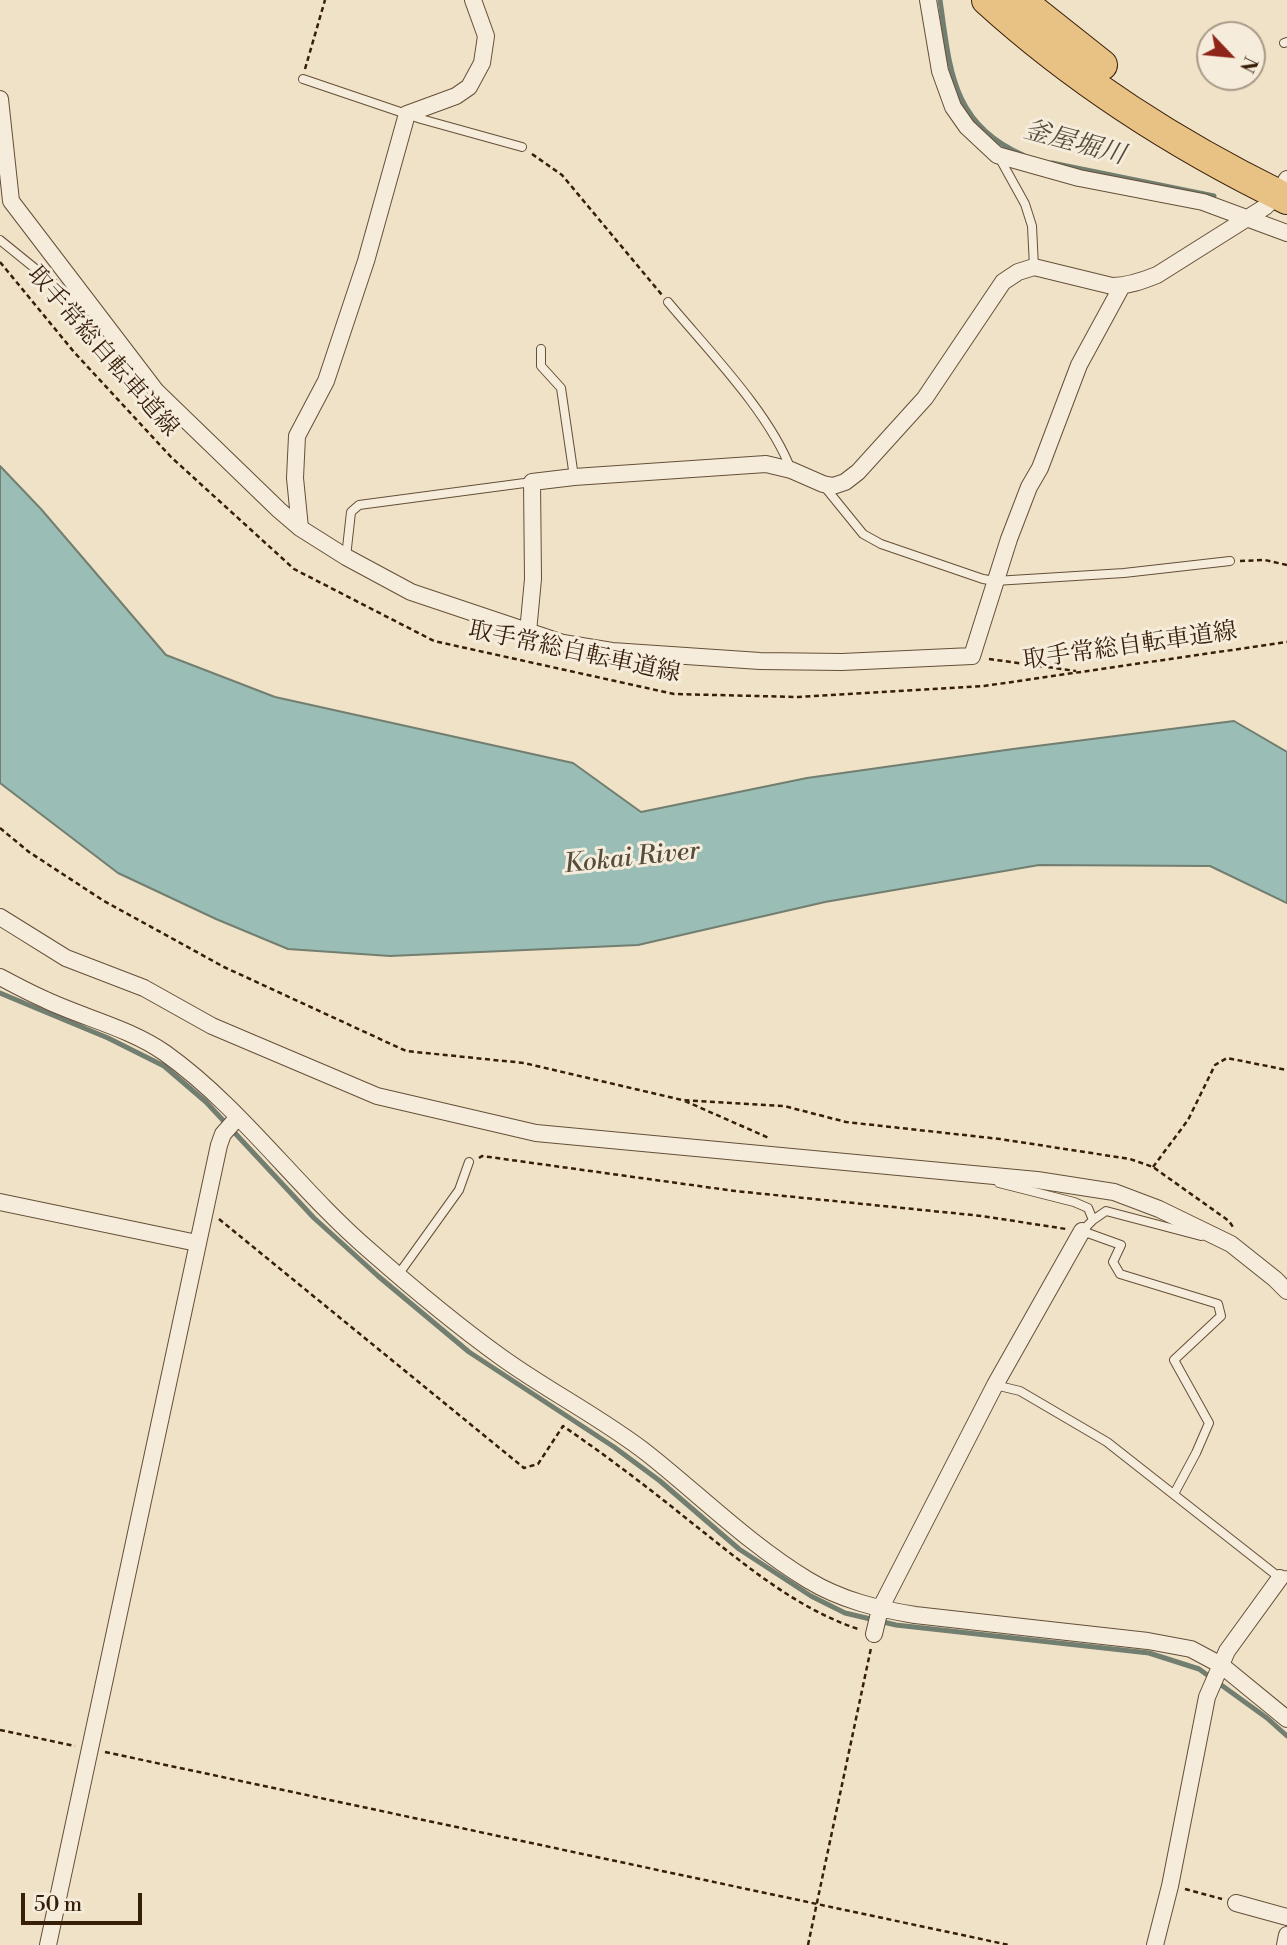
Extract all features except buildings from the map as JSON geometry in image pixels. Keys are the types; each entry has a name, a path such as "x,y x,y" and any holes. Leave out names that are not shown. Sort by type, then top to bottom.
{"highway":[{"path":"987,0 1012,23 1103,91 1187,145 1233,172 1285,187"},
{"path":"1020,0 1110,71 1235,150 1285,187"}],"street":[{"path":"300,528 295,478 297,436 326,381 366,261 407,114 456,96 469,87 482,63 486,36 473,0"},
{"path":"928,0 940,71 953,107 967,127 997,155 1079,178 1203,202 1287,233"},
{"path":"0,99 5,198 156,391 279,510 300,528 346,557 411,592 563,643 612,651 687,657 842,662 972,656 995,580 1029,487 1040,468 1079,365 1122,286"},
{"path":"528,632 533,579 532,482 766,464 791,470 823,484 833,486 845,482 858,472 925,398 1003,282 1018,272 1034,267 1112,286 1122,286 1157,275 1247,218 1285,187"},
{"path":"0,917 66,958 145,988 212,1027 377,1096 536,1133 1037,1180 1114,1192 1159,1209 1235,1247 1287,1291"},
{"path":"0,977 163,1052 205,1086 306,1189 398,1275 502,1358 645,1452 769,1554 809,1581 844,1597 876,1623"},
{"path":"48,1945 197,1242 223,1134 237,1117"},
{"path":"0,1202 197,1242"},
{"path":"876,1623 995,1385 1088,1225"},
{"path":"1155,1945 1170,1886 1207,1697 1227,1651 1283,1576"},
{"path":"876,1623 915,1615 1148,1641 1191,1650 1217,1674 1287,1719"},
{"path":"1236,1902 1287,1917"},
{"path":"1285,1945 1287,1935"}],"lane":[{"path":"303,79 407,114 522,147"},
{"path":"997,155 1025,204 1032,226 1034,267"},
{"path":"0,240 74,300 92,309"},
{"path":"668,302 760,415 791,470"},
{"path":"541,349 541,366 561,388 574,477"},
{"path":"346,557 351,512 359,505 532,482"},
{"path":"823,484 863,534 881,544 983,579 1124,573 1230,561"},
{"path":"398,1275 459,1191 469,1162"},
{"path":"965,1174 1074,1202 1088,1208 1088,1225"},
{"path":"1088,1225 1106,1211 1235,1247"},
{"path":"1088,1225 1121,1245 1113,1262 1120,1274 1218,1304 1221,1316 1174,1360 1209,1423 1174,1494"},
{"path":"995,1385 1020,1391 1107,1442 1283,1576"}],"path":[{"path":"303,79 324,0"},
{"path":"522,147 562,175 668,302"},
{"name":"取手常総自転車道線","path":"0,262 74,352 171,457 294,569 434,641 674,694 798,697 984,686 1287,642"},
{"path":"1230,561 1265,560 1287,565"},
{"path":"972,656 1081,672"},
{"path":"0,828 29,852 104,901 212,961 406,1051 524,1063 682,1100 784,1107 846,1122 1000,1139 1130,1159 1153,1167 1229,1221 1241,1237 1235,1247"},
{"path":"1153,1167 1188,1120 1215,1065 1227,1058 1287,1070"},
{"path":"682,1100 769,1138"},
{"path":"469,1162 482,1156 736,1191 1088,1225"},
{"path":"206,1208 524,1468 538,1464 563,1426 609,1457 754,1573 845,1624 876,1623 808,1945"},
{"path":"0,1730 1009,1945"},
{"path":"1170,1886 1236,1902"}],"water":[{"name":"Kokai River","path":"0,466 41,509 166,655 275,697 573,763 641,812 807,778 1234,721 1287,752 1287,903 1210,866 1039,865 825,902 638,945 390,956 288,949 118,873 0,783"}],"waterway":[{"name":"釜屋堀川","path":"940,0 952,71 968,110 981,127 999,142 1023,155"},
{"name":"釜屋堀川","path":"1052,163 1214,196"},
{"path":"0,993 108,1038 164,1066 206,1102 314,1218 469,1352 614,1447 660,1481 739,1549 811,1596 845,1613 896,1625 1149,1653 1199,1669 1267,1718 1287,1736"}]}
